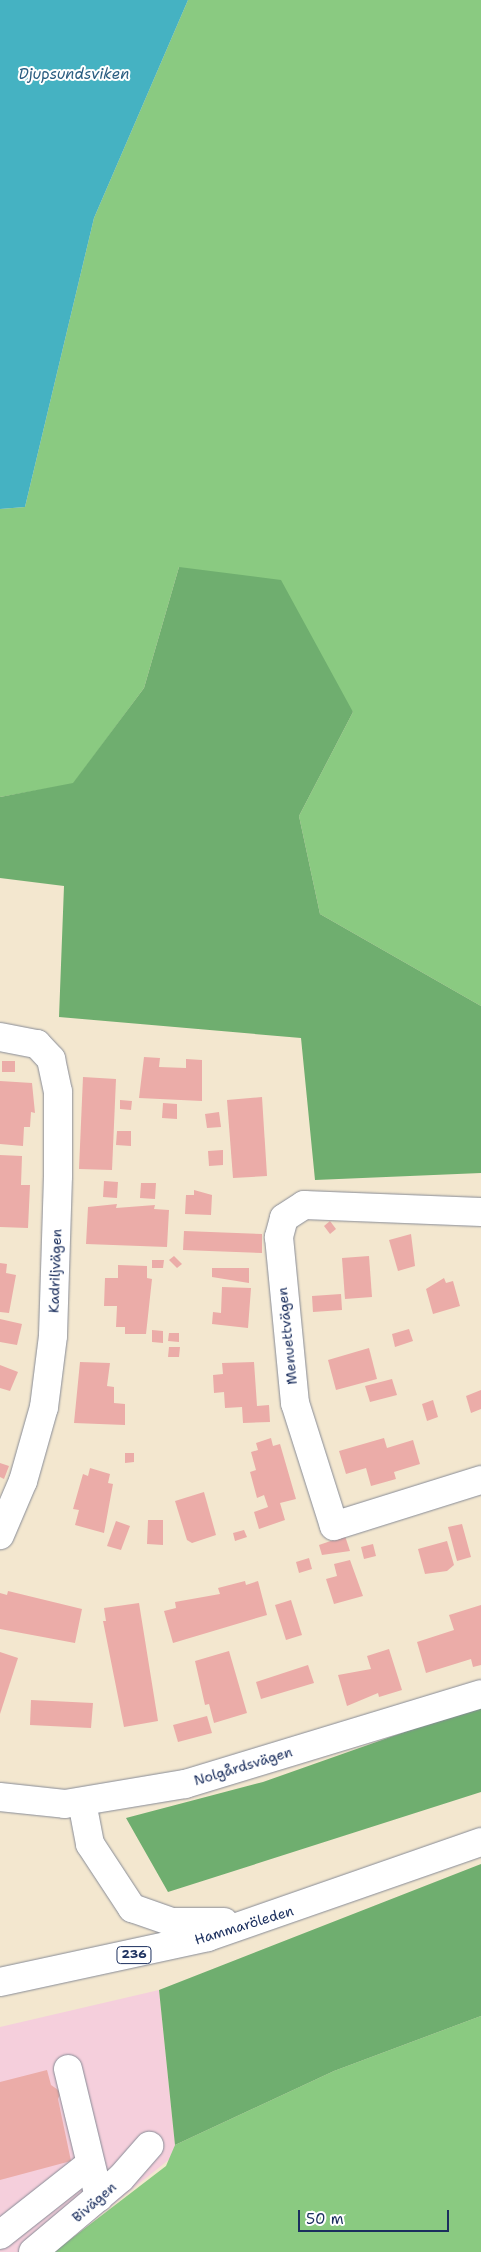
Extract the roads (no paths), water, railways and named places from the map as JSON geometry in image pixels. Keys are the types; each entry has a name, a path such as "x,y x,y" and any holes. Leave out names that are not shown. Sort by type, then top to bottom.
{"street":[{"name":"Kadriljvägen","path":"0,1036 38,1044 51,1059 58,1092 58,1176 53,1336 44,1407 23,1481 0,1534"},
{"name":"Menuettvägen","path":"481,1212 304,1205 284,1218 279,1237 295,1403 334,1526 481,1480"},
{"name":"Nolgårdsvägen","path":"0,1797 82,1802 185,1784 481,1694"},
{"name":"236","path":"82,1802 90,1844 132,1908 172,1922 266,1919"},
{"name":"Hammaröleden","path":"0,1982 127,1957 266,1919 481,1842"},
{"path":"68,2069 99,2197"},
{"name":"Bivägen","path":"33,2252 99,2197 149,2146"},
{"path":"0,2235 90,2164"}],"water":[{"name":"Djupsundsviken","path":"0,0 188,0 94,218 25,507 0,509"}]}
